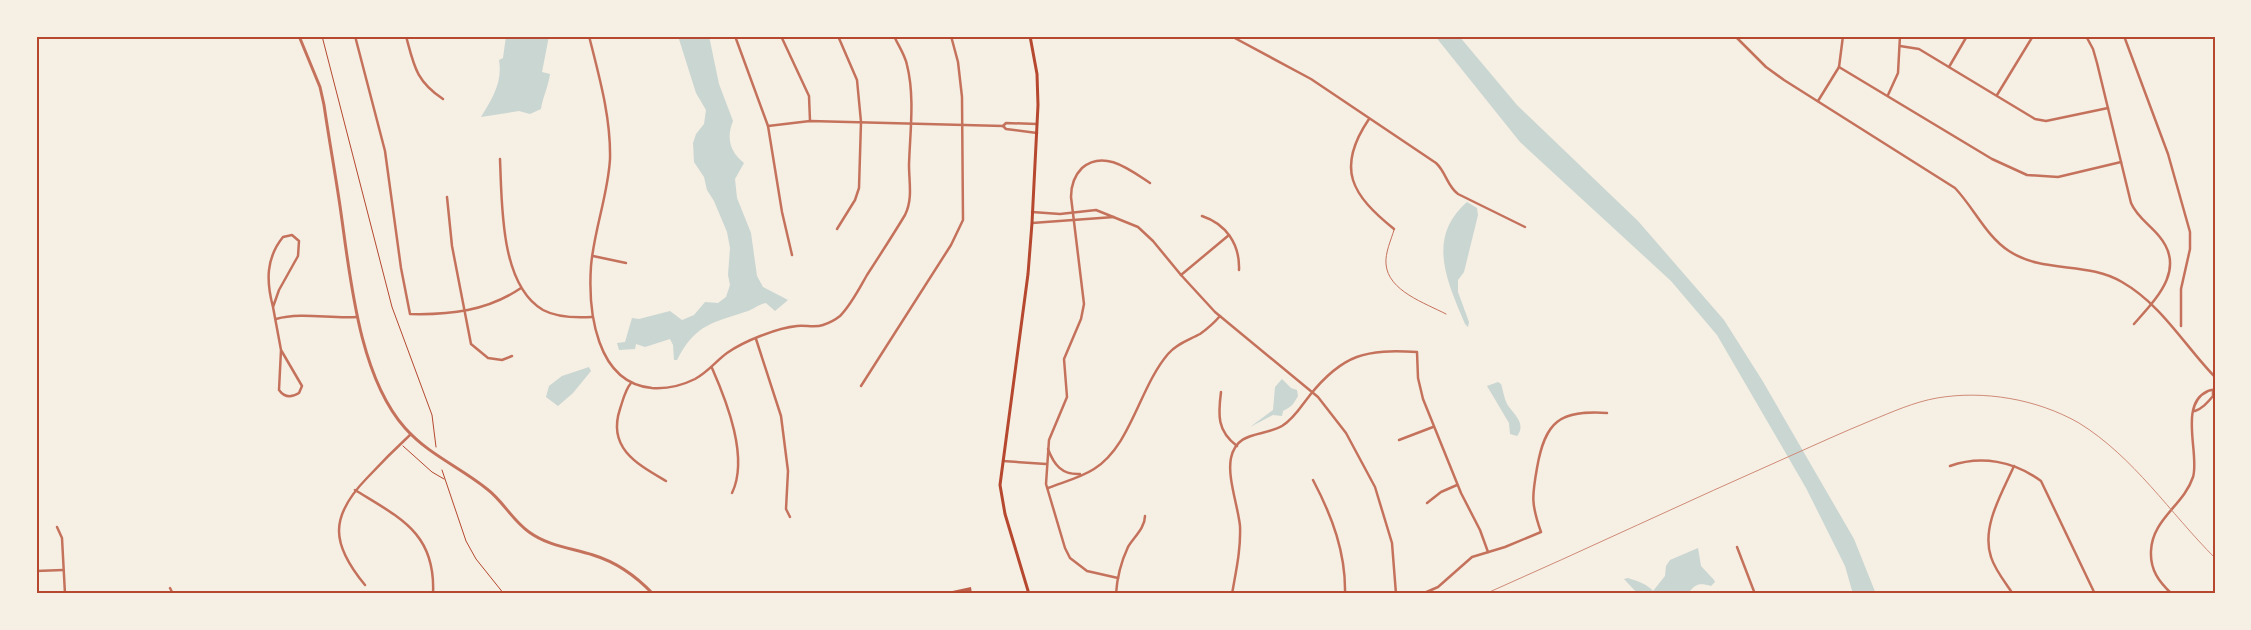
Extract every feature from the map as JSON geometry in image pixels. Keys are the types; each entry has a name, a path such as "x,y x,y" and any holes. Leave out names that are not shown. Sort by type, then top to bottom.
{"main road":[{"path":"1028,594 1005,514 1000,486 1028,274 1032,223 1038,74 1030,36"}],"street":[{"path":"299,36 320,87 324,105 366,353 394,414 411,434 437,456 488,489 517,523 535,536 556,546 608,561 627,572 653,594"},
{"path":"355,36 385,151 401,268 410,314 431,315 464,312 508,297 521,288"},
{"path":"406,36 415,68 421,81 443,99"},
{"path":"589,36 603,96 610,143 608,174 593,256 591,282 593,317 600,343 613,368 631,383 649,387 672,388 695,379 712,368 731,350 790,327 825,325 835,320 844,310 908,208 912,123 907,64 894,36"},
{"path":"735,36 768,126 782,212 792,255"},
{"path":"781,36 809,96 810,121"},
{"path":"836,229 855,200 859,188 860,122 857,80 838,36"},
{"path":"861,386 961,226 964,216 963,125 958,62 951,36"},
{"path":"1231,36 1311,79 1436,163 1442,169 1450,186 1458,194 1525,227"},
{"path":"1735,36 1766,67 1955,188 1967,200 1987,230 2009,251 2023,259 2045,266 2092,270 2103,273 2129,286 2166,317 2198,359 2215,377"},
{"path":"1818,101 1839,67 1843,36"},
{"path":"1888,95 1898,72 1900,36"},
{"path":"1949,67 1967,36"},
{"path":"1997,95 2033,36"},
{"path":"2086,36 2093,49 2135,211 2159,236 2168,254 2170,264 2166,283 2152,304 2134,324"},
{"path":"2124,36 2168,154 2190,232 2190,249 2181,289 2181,326"},
{"path":"1900,46 1919,49 2035,119 2046,121 2108,108"},
{"path":"1839,67 1992,159 2027,175 2058,177 2121,162"},
{"path":"1369,119 1354,145 1351,159 1352,176 1364,201 1394,229"},
{"path":"768,126 810,121 912,123 1003,126 1006,129 1037,133"},
{"path":"1003,126 1006,123 1037,124"},
{"path":"500,159 508,249 511,264 521,288 543,310 573,318 593,317"},
{"path":"1118,578 1087,571 1070,558 1065,548 1047,488 1046,464 1051,434 1066,403 1064,359 1078,327 1084,304 1071,192 1074,180 1081,170 1092,162 1104,160 1113,161 1150,183"},
{"path":"447,197 452,246 471,344 477,351 488,358 502,360 512,356"},
{"path":"1032,212 1096,210 1132,224 1143,231 1180,275 1220,316 1313,392 1331,411 1346,433 1374,487 1392,543 1396,594"},
{"path":"1202,216 1215,222 1229,235 1237,250 1239,270"},
{"path":"1032,223 1115,217"},
{"path":"273,307 278,290 299,251 299,241 292,235 283,236 274,249 270,260 269,281 273,307 281,350 279,390 284,395 292,396 299,393 302,386 282,350"},
{"path":"1180,275 1229,235"},
{"path":"593,256 626,263"},
{"path":"276,320 294,316 335,319 359,317"},
{"path":"1047,488 1084,474 1100,465 1111,454 1131,424 1151,379 1167,356 1176,347 1205,330 1220,316"},
{"path":"756,339 781,416 788,471 786,509 790,517"},
{"path":"1232,594 1240,543 1239,517 1230,468 1231,456 1237,446 1251,435 1282,426 1338,367 1363,354 1382,350 1417,352 1420,391 1457,485 1478,525 1488,552"},
{"path":"712,368 736,436 738,476 732,493"},
{"path":"631,383 619,414 617,430 619,439 631,459 666,482"},
{"path":"2172,594 2154,574 2151,557 2153,535 2162,520 2188,487 2195,470 2190,426 2194,411 2196,404 2201,398 2208,391 2214,390 2213,396 2202,409 2194,411"},
{"path":"1221,392 1218,414 1220,424 1226,436 1237,446"},
{"path":"1422,594 1438,587 1466,561 1542,532 1534,512 1532,496 1541,446 1552,427 1562,419 1576,413 1607,413"},
{"path":"1399,440 1433,426"},
{"path":"365,585 348,562 340,544 338,532 343,509 355,490 411,434"},
{"path":"1048,448 1052,458 1061,469 1072,474 1084,474"},
{"path":"1950,466 1976,460 1990,460 2014,466 2033,475 2044,486 2095,594"},
{"path":"1002,461 1046,464"},
{"path":"2013,594 1997,570 1989,547 1991,524 1996,507 2014,466"},
{"path":"1313,480 1326,505 1337,536 1344,574 1345,594"},
{"path":"1427,503 1441,492 1457,485"},
{"path":"355,490 407,523 416,532 429,555 433,571 434,594"},
{"path":"1116,594 1118,578 1125,554 1144,524 1145,516"},
{"path":"56,527 62,538 65,594"},
{"path":"1737,547 1754,594"},
{"path":"36,571 63,570"},
{"path":"170,588 173,594"}],"lane":[{"path":"1394,229 1386,264 1394,283 1406,292 1446,314"}],"path":[{"path":"322,36 392,307 432,415 436,447"},
{"path":"401,444 432,472 445,480"},
{"path":"442,470 466,541 476,558 504,594"}],"shaded area":[{"path":"506,36 549,36 542,72 550,74 541,109 530,114 519,111 481,117 493,97 498,83 499,60 503,58"},
{"path":"678,36 709,36 719,84 733,121 730,133 731,144 735,154 744,163 735,179 737,198 751,233 757,276 763,287 788,300 775,311 766,303 706,326 691,338 677,360 674,360 673,345 670,339 645,347 636,344 635,349 619,350 617,343 625,342 632,318 639,319 670,311 682,320 694,315 705,302 718,303 726,297 730,285 728,275 730,248 727,232 714,201 707,190 704,177 694,162 693,143 696,134 704,124 706,110 696,93"},
{"path":"1435,36 1459,36 1517,105 1638,221 1724,320 1762,380 1854,539 1876,594 1853,594 1845,566 1806,488 1717,335 1671,281 1520,142"},
{"path":"1467,202 1477,208 1478,215 1464,272 1458,280 1458,292 1469,322 1468,327 1452,292 1444,260 1447,230 1454,216"},
{"path":"589,367 591,371 573,393 558,406 546,397 549,386 562,376"},
{"path":"1282,379 1291,388 1297,390 1298,396 1295,402 1283,411 1282,416 1273,415 1250,427 1273,410 1275,387"},
{"path":"1498,382 1501,384 1507,404 1520,423 1520,431 1517,436 1510,434 1509,423 1487,386"},
{"path":"1698,548 1701,566 1715,582 1711,586 1698,585 1688,594 1638,594 1624,579 1628,578 1648,586 1653,591 1665,576 1666,566 1670,560"}],"building":[{"path":"971,587 972,594 943,594 943,593"}],"railway":[{"path":"1485,594 1860,425 1920,402 1937,398 1973,395 2010,398 2028,402 2079,423 2117,452 2151,486 2215,558"}]}
